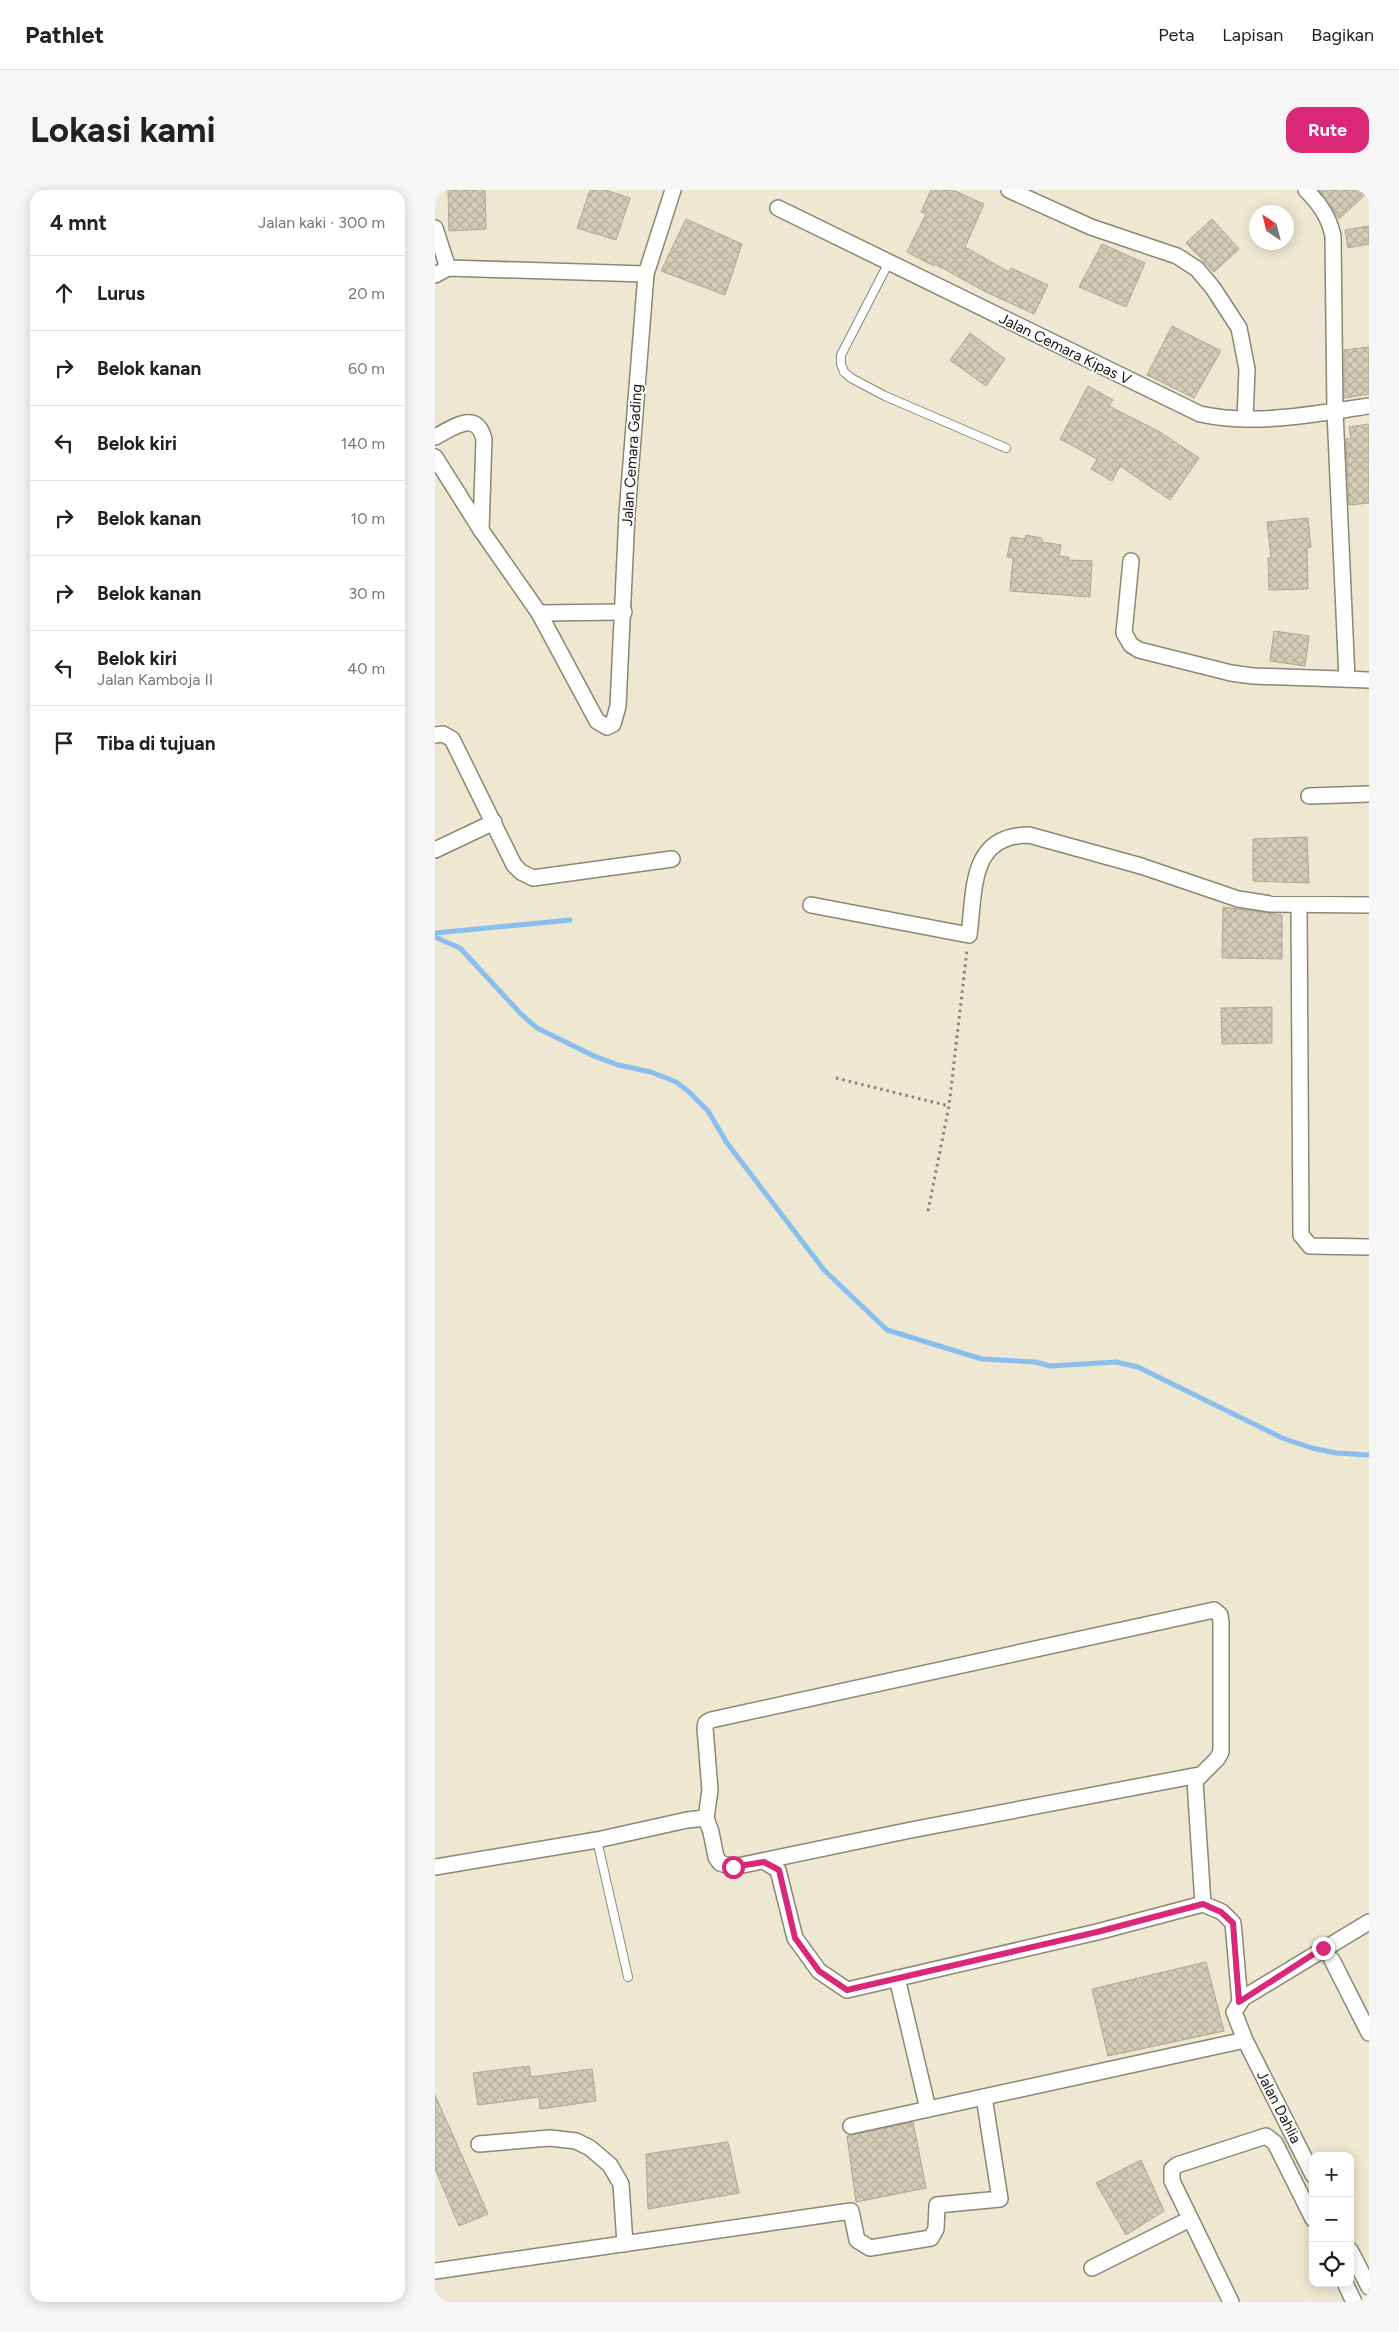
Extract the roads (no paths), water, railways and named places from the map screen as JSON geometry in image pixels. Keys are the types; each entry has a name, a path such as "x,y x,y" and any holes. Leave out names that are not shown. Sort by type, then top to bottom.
{"street":[{"name":"Jalan Cemara Gading","path":"539,613 597,721 607,727 613,724 618,706 624,612 627,514 646,274 673,190"},
{"path":"1009,190 1091,227 1177,256 1197,269 1213,288 1239,328 1247,369 1245,419"},
{"path":"1306,190 1322,207 1330,222 1333,236 1335,411 1347,680"},
{"name":"Jalan Cemara Kipas V","path":"778,208 1200,414 1220,418 1272,420 1369,406"},
{"path":"435,228 442,272 646,274"},
{"path":"435,437 470,422 477,424 482,431 484,439 481,530"},
{"path":"435,457 481,530 539,613 624,612"},
{"path":"1131,562 1124,627 1127,639 1131,645 1139,650 1231,673 1273,678 1369,680"},
{"path":"435,735 443,734 452,739 514,865 521,872 533,878 672,859"},
{"path":"1309,796 1369,794"},
{"path":"435,850 493,822"},
{"path":"811,905 969,934 976,876 984,855 998,841 1012,835 1029,836 1122,861 1238,899 1299,906 1369,905"},
{"path":"1299,906 1301,1235 1310,1246 1369,1247"},
{"path":"764,1862 779,1870 795,1938 819,1971 847,1990 1097,1932 1203,1904 1195,1781 1217,1759 1221,1752 1221,1622 1220,1615 1214,1610 711,1720 706,1723 705,1728 710,1790 705,1818 711,1832 713,1851 720,1863 733,1867 911,1830 1199,1775"},
{"path":"435,1867 597,1840 705,1818"},
{"name":"Jalan Dahlia","path":"1203,1904 1221,1912 1233,1923 1239,2002 1234,2012 1245,2040 1309,2167"},
{"path":"1239,2002 1369,1922"},
{"path":"1332,1960 1369,2033"},
{"path":"897,1978 928,2109"},
{"path":"851,2126 1245,2040"},
{"path":"435,2271 851,2211 857,2240 870,2248 931,2238 936,2229 937,2205 1000,2199 984,2096"},
{"path":"1231,2302 1172,2181 1172,2169 1177,2165 1266,2136 1275,2143 1309,2211"},
{"path":"479,2144 550,2138 576,2140 590,2148 610,2165 621,2184 625,2244"},
{"path":"1092,2268 1190,2219"},
{"path":"1354,2257 1368,2281"},
{"path":"1347,2287 1354,2302"}],"lane":[{"path":"889,262 841,354 841,364 844,372 851,378 885,396 1006,448"},
{"path":"597,1840 628,1977"}],"waterway":[{"path":"435,933 570,920"},
{"path":"435,937 460,948 521,1014 537,1028 594,1056 618,1065 651,1072 676,1082 688,1091 708,1111 727,1143 824,1270 887,1330 982,1359 1035,1362 1050,1366 1116,1362 1138,1367 1282,1438 1312,1448 1336,1453 1369,1455"}]}
